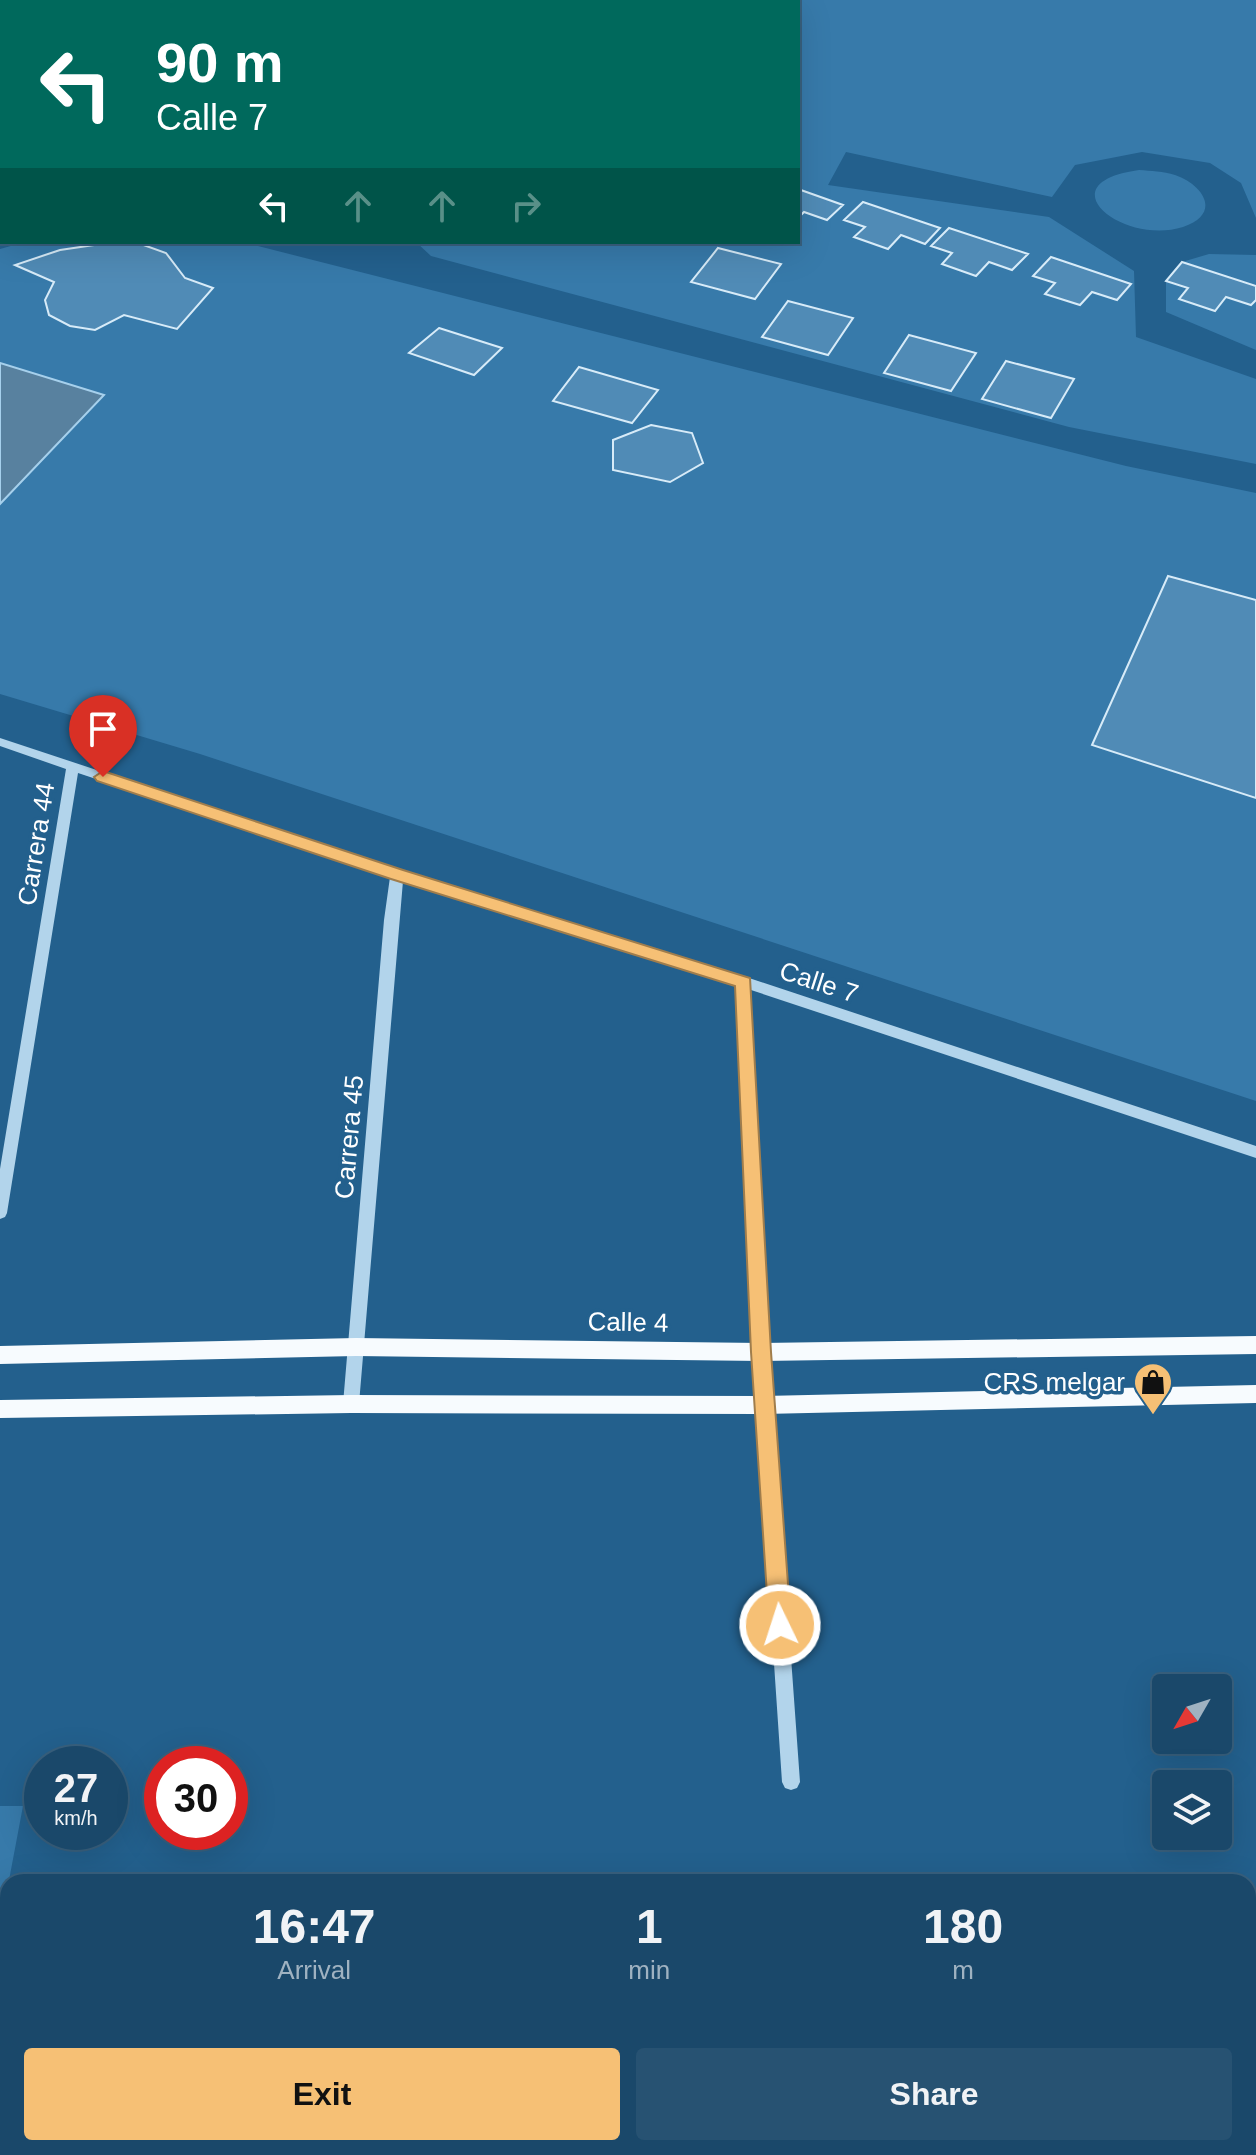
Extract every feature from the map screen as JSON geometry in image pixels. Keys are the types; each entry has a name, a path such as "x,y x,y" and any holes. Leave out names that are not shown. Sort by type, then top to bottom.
{"main road":[{"name":"Calle 4","path":"0,1355 356,1347 761,1352 1256,1345"},
{"path":"0,1409 351,1404 764,1405 1256,1394"}],"street":[{"name":"Calle 7","path":"0,742 397,874 744,982 1256,1152"},
{"name":"Carrera 44","path":"0,1213 73,767"},
{"name":"Carrera 45","path":"351,1404 397,874"},
{"path":"744,982 764,1405 791,1782"}],"shaded area":[{"path":"800,0 1256,0 1256,218 1241,183 1210,163 1142,152 1075,165 1052,197 846,152 828,185 1049,217 1134,271 1136,337 1256,379 1256,464 1069,427 431,256 418,244 800,244"},
{"path":"1139,170 1170,174 1194,186 1204,200 1202,215 1183,227 1160,231 1137,228 1118,221 1103,210 1095,199 1097,187 1111,177"},
{"path":"18,244 250,244 1126,466 1256,493 1256,1101 200,754 0,694 0,249"},
{"path":"1209,254 1256,255 1256,350 1166,312 1166,281 1182,262"},
{"path":"0,363 104,395 0,504"},
{"path":"0,1806 23,1806 10,1874 0,1874"}],"building":[{"path":"800,190 843,205 827,220 804,212 800,216"},
{"path":"863,202 940,228 925,244 901,235 888,249 854,237 865,227 844,220"},
{"path":"949,228 1028,254 1012,270 989,262 976,276 942,264 952,253 931,246"},
{"path":"101,244 141,244 166,253 185,278 213,288 177,329 124,315 95,330 70,326 49,315 45,300 54,282 15,265 60,250"},
{"path":"718,248 781,264 755,299 691,282"},
{"path":"1051,257 1131,284 1117,300 1092,292 1080,305 1045,294 1055,283 1033,276"},
{"path":"1182,262 1256,286 1256,300 1251,305 1226,297 1215,311 1179,299 1188,288 1166,281"},
{"path":"788,301 853,318 828,355 762,337"},
{"path":"439,328 502,348 474,375 409,353"},
{"path":"909,335 976,353 951,391 884,373"},
{"path":"1006,361 1074,379 1051,418 982,399"},
{"path":"579,367 658,390 632,423 553,401"},
{"path":"651,425 692,433 703,463 670,482 613,470 613,440"},
{"path":"1168,576 1256,600 1256,798 1092,745"}],"place":[{"name":"CRS melgar","path":"1153,1416"}],"route":[{"path":"103,777 397,874 744,982 761,1352 780,1625"}]}
